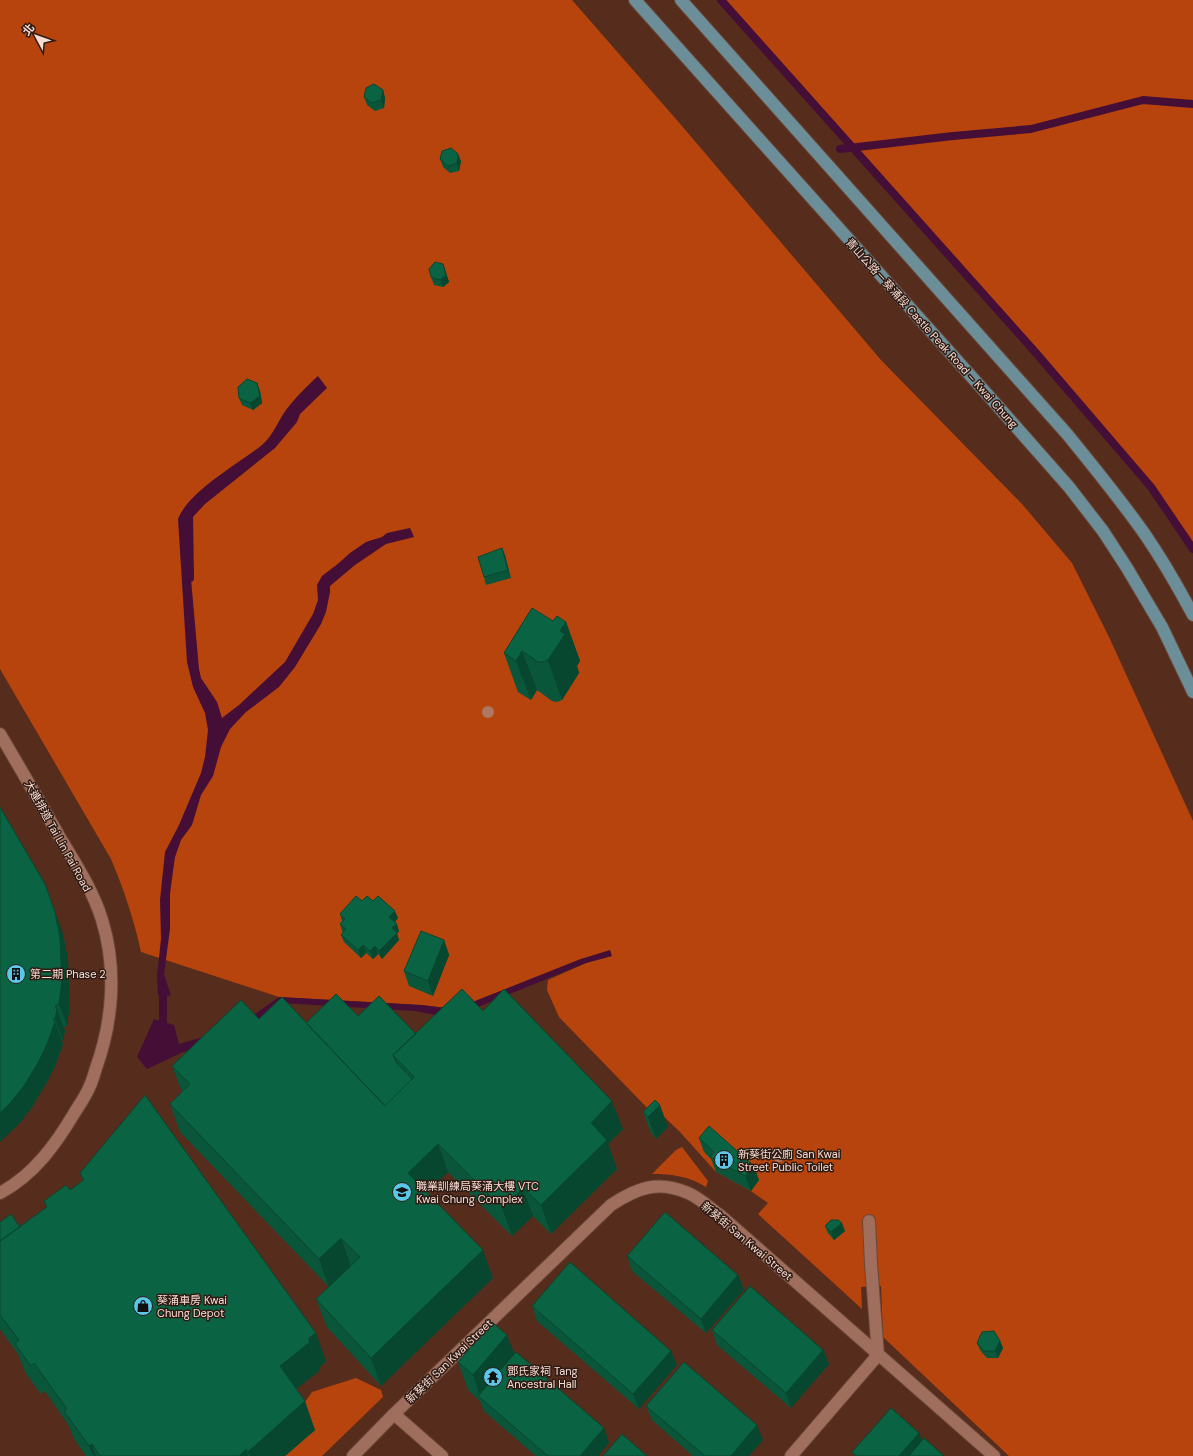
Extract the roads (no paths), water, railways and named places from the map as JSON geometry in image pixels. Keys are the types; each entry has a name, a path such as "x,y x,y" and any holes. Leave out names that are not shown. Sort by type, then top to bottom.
{"main road":[{"name":"青山公路－葵涌段 Castle Peak Road – Kwai Chung","path":"635,0 1069,487 1103,531 1128,568 1162,627 1193,692"},
{"path":"681,0 1067,434 1145,534 1163,562 1193,615"}],"street":[{"name":"大連排道 Tai Lin Pai Road","path":"0,734 84,878 102,919 110,955 111,981 108,1027 102,1054 89,1088 62,1133 39,1164 10,1188 0,1193"},
{"name":"新葵街 San Kwai Street","path":"353,1456 394,1414 611,1205 628,1194 650,1187 669,1187 689,1194 721,1216 994,1456"},
{"path":"790,1456 878,1355 870,1264 869,1221"},
{"path":"394,1414 442,1456"}],"waterway":[{"path":"721,0 1036,353 1151,487 1193,549"},
{"path":"840,149 1031,129 1143,100 1193,104"},
{"path":"189,515 190,578"},
{"path":"163,986 163,1032"}],"place":[{"name":"第二期 Phase 2","path":"16,974"},
{"name":"新葵街公廁 San Kwai Street Public Toilet","path":"724,1160"},
{"name":"職業訓練局葵涌大樓 VTC Kwai Chung Complex","path":"402,1192"},
{"name":"葵涌車房 Kwai Chung Depot","path":"143,1306"},
{"name":"鄧氏家祠 Tang Ancestral Hall","path":"493,1377"}]}
